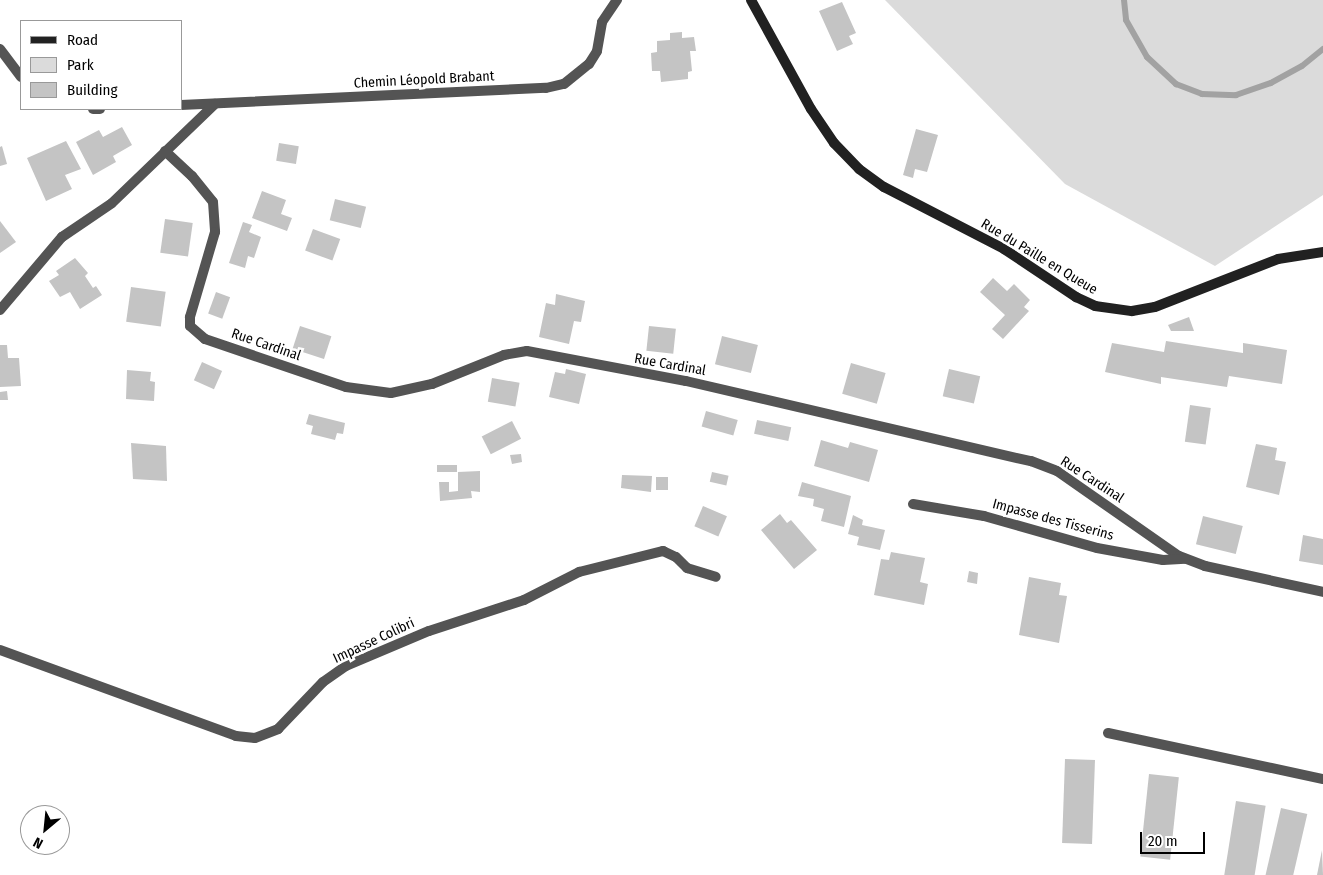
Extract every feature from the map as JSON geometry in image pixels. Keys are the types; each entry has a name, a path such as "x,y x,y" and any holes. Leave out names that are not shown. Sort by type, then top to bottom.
{"main road":[{"name":"Rue du Paille en Queue","path":"751,0 811,109 834,143 859,170 884,187 1004,249 1076,297 1095,306 1132,311 1155,307 1278,259 1323,252"}],"street":[{"name":"Chemin Léopold Brabant","path":"182,105 546,88 564,84 589,64 596,51 602,22 617,0"},
{"path":"0,49 20,76"},
{"path":"0,310 62,236 112,203 215,104"},
{"name":"Rue Cardinal","path":"165,151 192,176 213,202 215,232 190,317 190,326 205,339 346,386 391,393 432,384 504,355 527,351 686,381 1048,468 1187,559 1205,566 1323,592"},
{"name":"Impasse des Tisserins","path":"913,504 984,516 1097,548 1163,560 1187,559"},
{"name":"Impasse Colibri","path":"0,650 236,736 255,738 278,729 323,682 346,666 429,631 524,600 579,572 663,551 676,556 687,568 716,576"},
{"path":"1108,733 1323,780"}],"green space":[{"path":"885,0 1323,0 1323,195 1215,266 1065,184"}],"building":[{"path":"842,2 856,33 849,36 853,44 837,51 819,11"},
{"path":"682,32 682,38 694,37 696,51 690,51 692,71 688,72 688,79 661,82 660,71 652,71 651,53 657,52 657,41 670,40 670,33"},
{"path":"122,127 132,145 113,156 116,162 93,175 76,142 99,130 103,137"},
{"path":"916,129 938,135 927,172 915,169 913,178 903,175"},
{"path":"66,141 81,169 65,175 72,189 46,201 27,158"},
{"path":"279,143 299,146 296,164 276,161"},
{"path":"2,146 7,164 0,166 0,147"},
{"path":"262,191 286,200 281,214 292,218 287,231 252,218"},
{"path":"335,199 366,207 361,228 330,220"},
{"path":"165,219 193,223 188,257 160,253"},
{"path":"0,221 16,242 0,253"},
{"path":"243,222 252,225 249,232 261,237 254,258 248,256 245,268 229,263"},
{"path":"313,229 340,239 332,261 305,251"},
{"path":"75,258 88,273 85,276 93,288 96,286 102,295 80,309 70,292 60,297 49,281 59,275 56,271"},
{"path":"993,278 1007,291 1014,284 1030,300 1024,307 1029,311 1003,339 992,329 1005,315 980,292"},
{"path":"131,287 166,292 161,327 126,322"},
{"path":"216,292 230,297 222,319 208,314"},
{"path":"556,294 585,301 581,322 574,321 569,344 539,337 546,303 555,305"},
{"path":"1189,317 1194,331 1171,331 1168,325"},
{"path":"300,326 331,336 324,359 293,349"},
{"path":"649,326 676,329 673,354 646,351"},
{"path":"722,336 758,345 751,373 715,364"},
{"path":"1166,341 1243,353 1243,343 1287,350 1282,384 1229,376 1227,387 1161,377 1161,384 1105,372 1112,343 1164,352"},
{"path":"0,345 7,345 8,358 19,358 21,386 0,387"},
{"path":"202,362 222,371 214,389 194,380"},
{"path":"851,363 886,373 877,404 842,394"},
{"path":"566,369 586,374 579,404 549,397 555,372 565,374"},
{"path":"949,369 980,376 974,403 943,396"},
{"path":"127,370 151,372 150,381 155,382 154,401 126,399"},
{"path":"492,378 520,383 515,406 488,402"},
{"path":"7,391 8,400 0,400 0,392"},
{"path":"1190,405 1211,408 1206,445 1185,442"},
{"path":"706,411 738,420 733,435 702,426"},
{"path":"309,414 345,423 343,434 337,433 335,440 311,434 313,426 306,424"},
{"path":"757,420 791,427 788,441 754,434"},
{"path":"512,421 521,439 491,454 482,436"},
{"path":"821,440 848,448 850,442 878,450 869,482 814,466"},
{"path":"131,443 166,446 167,481 133,479"},
{"path":"1256,444 1277,448 1275,460 1286,462 1279,495 1246,487"},
{"path":"521,454 522,462 512,464 510,455"},
{"path":"437,465 457,465 457,472 437,472"},
{"path":"480,471 480,492 471,491 472,498 440,501 439,482 449,482 449,492 458,491 458,472"},
{"path":"712,472 729,476 726,486 710,482"},
{"path":"622,475 652,476 651,492 621,488"},
{"path":"656,477 668,477 668,490 656,490"},
{"path":"802,482 851,496 844,527 821,521 824,509 813,506 814,499 798,496"},
{"path":"703,506 727,516 718,536 694,526"},
{"path":"780,514 787,523 791,520 817,550 794,569 761,530"},
{"path":"853,515 863,520 862,525 885,530 880,550 857,545 859,537 848,534"},
{"path":"1203,516 1243,526 1236,554 1196,544"},
{"path":"1303,535 1323,539 1323,565 1299,561"},
{"path":"891,552 925,558 920,582 928,584 924,605 874,595 881,559 889,560"},
{"path":"969,571 978,573 977,584 967,582"},
{"path":"1029,577 1061,583 1059,595 1067,596 1059,643 1019,635"},
{"path":"1065,759 1095,760 1092,844 1062,843"},
{"path":"1149,774 1179,777 1170,860 1140,857"},
{"path":"1236,801 1266,806 1255,875 1224,875"},
{"path":"1281,808 1307,814 1293,875 1266,875"},
{"path":"1322,850 1323,875 1317,875"}],"waterway":[{"path":"1124,0 1126,20 1147,57 1176,84 1202,94 1236,95 1271,83 1302,66 1323,49"}]}
